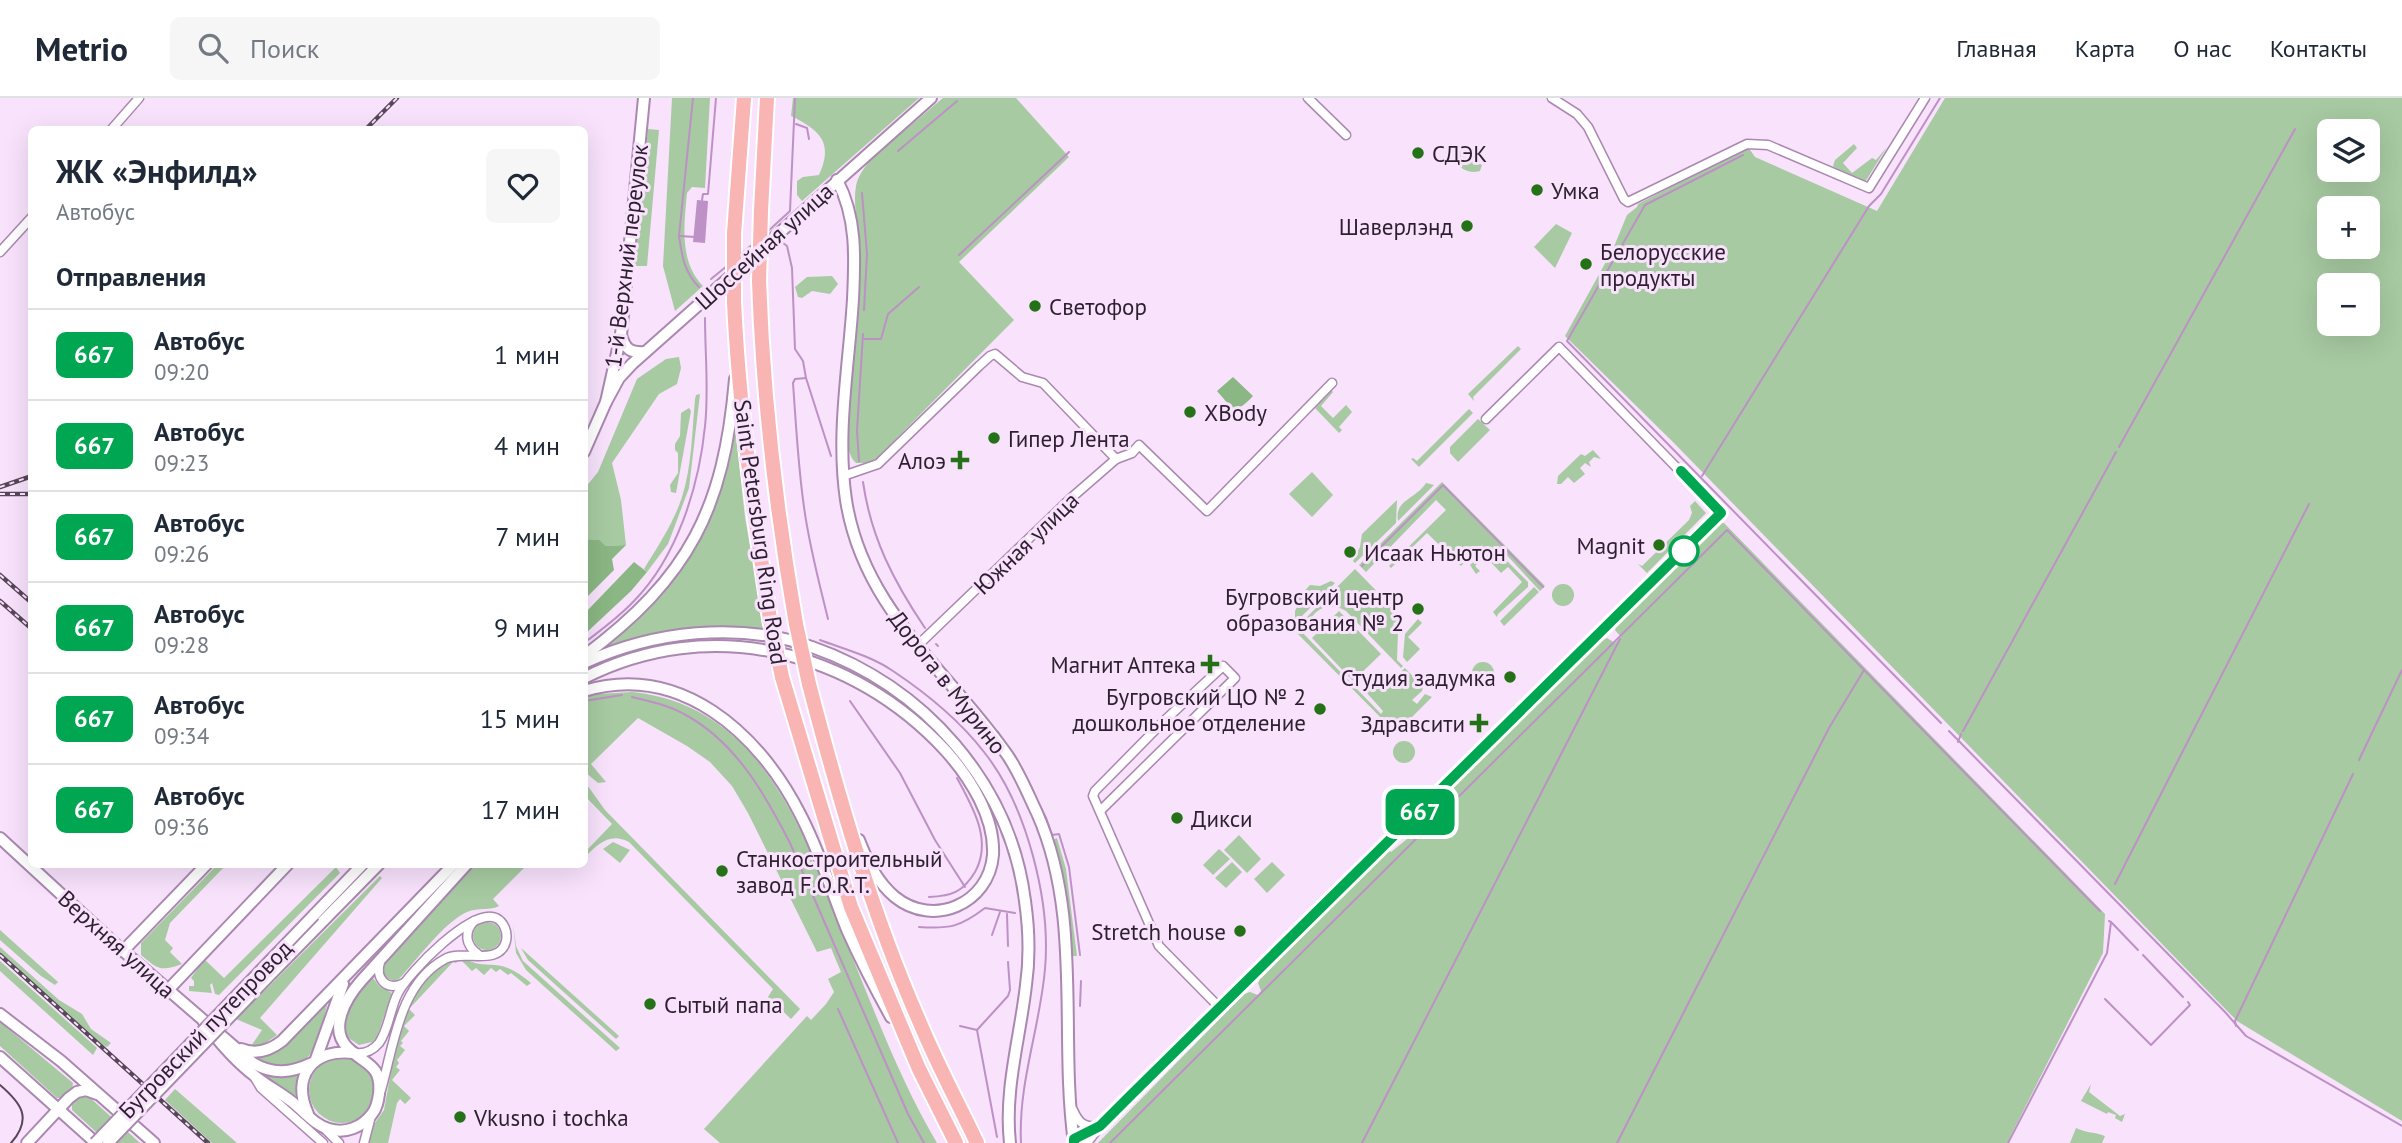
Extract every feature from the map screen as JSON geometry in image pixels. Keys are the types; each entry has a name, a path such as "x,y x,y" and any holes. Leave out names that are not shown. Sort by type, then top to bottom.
{"highway":[{"name":"Saint Petersburg Ring Road","path":"744,98 734,234 734,302 753,507 770,619 782,677 850,907 919,1069 956,1143"},
{"name":"Saint Petersburg Ring Road","path":"767,98 760,281 767,424 776,507 808,684 836,785 876,910 919,1022 977,1143"}],"main road":[{"name":"1-й Верхний переулок","path":"588,443 606,402 621,335 644,98"},
{"name":"Шоссейная улица","path":"606,402 619,378 645,352 931,98"},
{"name":"Дорога в Мурино","path":"837,180 850,209 854,256 852,321 842,425 843,476 851,524 885,601 916,647 1009,757 1049,846 1062,913 1074,1141"},
{"path":"621,335 632,352 645,352"},
{"path":"588,653 649,601 682,560 703,522 724,462 737,355"},
{"path":"588,662 652,639 700,634 737,634 785,639 813,647 877,678 913,703 962,751 980,776 1000,814 1014,850 1025,898 1029,950 1009,1092 1010,1143"},
{"path":"588,676 627,660 654,653 682,648 729,647 806,659 871,688 905,712 935,739 959,767 975,793 988,820 993,854 989,874 980,890 965,903 936,912 909,906 897,899 886,889 872,868 836,785"},
{"path":"588,690 611,684 663,688 707,707 747,739 767,762 799,811 849,932 919,1069"},
{"name":"Верхняя улица","path":"0,838 28,864"},
{"name":"Верхняя улица","path":"33,868 123,951 253,1063 272,1072 292,1070 314,1061"},
{"path":"123,951 203,868"},
{"path":"168,989 284,868"},
{"path":"317,919 360,868"},
{"path":"317,919 374,868"},
{"path":"235,1046 253,1053 274,1047 450,868"},
{"path":"354,967 336,998 324,1041 306,1072 302,1095 309,1116 323,1127 333,1130 354,1128 370,1116 378,1102 379,1079 374,1068 342,1040 340,1021 351,992 463,868"},
{"name":"Бугровский путепровод","path":"95,1143 317,919"},
{"name":"Бугровский путепровод","path":"108,1143 317,919"},
{"path":"0,1014 61,1061 154,1143"},
{"name":"Верхняя улица","path":"204,1022 222,1046 253,1075 309,1116"},
{"path":"314,1061 332,1052 356,1054"},
{"path":"0,1057 95,1143"},
{"path":"27,1143 69,1098 82,1091 92,1091 105,1099"}],"street":[{"path":"114,126 139,98"},
{"path":"1308,98 1346,135"},
{"path":"1552,98 1577,114 1588,127 1624,199 1628,202 1747,144 1756,143 1768,145 1869,188 1925,98"},
{"path":"0,252 28,221"},
{"path":"1087,1143 1100,1126 1721,513 1559,347 1486,419"},
{"path":"843,476 878,464 979,366 995,354 1022,377 1043,383 1116,459"},
{"name":"Южная улица","path":"916,647 1070,499 1116,459 1132,453 1139,445 1207,511 1332,383"},
{"path":"1100,811 1235,678 1223,666 1163,722 1093,796 1159,946 1220,1008"},
{"path":"378,1102 399,1022 414,989 444,959 479,954 490,956 503,948 507,937 504,926 498,920 492,917 480,918 460,928 398,986 388,986 381,981 377,972 381,960"},
{"path":"479,954 470,947 467,936 471,925 480,918"},
{"path":"356,1054 371,1050 379,1042 404,983"},
{"path":"253,1075 261,1088 323,1143"},
{"path":"1072,1106 1082,1124 1087,1127 1100,1126"},
{"path":"364,1143 370,1116"},
{"path":"1074,1141 1100,1126"},
{"path":"323,1127 339,1143"}],"green space":[{"path":"672,98 710,98 705,188 692,187 687,193 685,217 685,242 690,266 703,286 675,311 663,266"},
{"path":"793,98 919,98 802,201 797,195 797,181 803,177 819,175 825,154 822,139 817,132 791,116"},
{"path":"943,98 1016,98 1069,157 959,262 1014,320 872,463 856,463 848,446 847,421 861,256 855,203 856,186 872,158"},
{"path":"1945,98 2402,98 2402,1121 2237,1021 1674,443 1565,336 1613,249 1627,215 1638,204 1748,147 1755,157 1877,211"},
{"path":"648,129 659,130 647,266 634,266"},
{"path":"1455,144 1467,150 1464,157 1482,165 1480,171 1466,171 1448,159"},
{"path":"1854,144 1857,148 1843,163 1852,173 1872,158 1876,160 1887,147 1865,182 1833,166 1835,160"},
{"path":"1556,224 1572,233 1555,268 1534,247"},
{"path":"832,276 838,284 830,294 812,291 802,298 798,297 795,287 807,277"},
{"path":"1518,346 1521,349 1473,397 1474,401 1468,394"},
{"path":"679,357 681,368 677,384 659,394 612,463 621,500 626,545 606,546 598,540 588,539 588,484 598,472 637,379 666,359"},
{"path":"1233,377 1253,396 1237,408 1230,406 1217,391"},
{"path":"1331,390 1333,392 1321,406 1333,418 1346,405 1352,412 1339,427 1342,430 1339,433 1315,408"},
{"path":"700,394 689,488 668,544 647,572 644,569 670,525 682,497 690,461 695,399 696,395"},
{"path":"689,408 691,411 676,493 671,492 670,485 678,473 675,444 680,436 681,413"},
{"path":"1469,409 1473,413 1419,467 1411,459 1417,461"},
{"path":"1478,419 1490,430 1458,462 1450,453 1450,447"},
{"path":"735,427 745,517 765,632 686,630 657,633 604,650 602,648 638,616 712,510 729,464"},
{"path":"1593,450 1601,459 1594,457 1589,462 1591,467 1585,463 1580,468 1585,474 1574,483 1568,477 1561,484 1557,484 1558,476 1581,454 1585,456"},
{"path":"1312,472 1333,495 1312,517 1289,494"},
{"path":"1442,482 1545,586 1540,591 1503,551 1481,548 1483,544 1461,566 1427,533 1391,568 1389,566 1446,510 1436,500 1366,572 1359,565"},
{"path":"1426,483 1434,485 1398,521 1399,508"},
{"path":"1397,500 1396,523 1355,563 1353,561 1360,547 1362,534"},
{"path":"1695,501 1706,513 1647,573 1638,564 1642,566 1689,520 1692,513 1690,506"},
{"path":"1724,523 2105,914 2103,953 2007,1143 1098,1143 1244,994 1250,992 1258,995 1261,991 1258,983 1260,979 1389,850 1391,852 1414,836 1434,815 1431,812 1442,797 1600,641 1607,638 1615,643 1621,637 1615,630 1616,625 1714,526"},
{"path":"588,539 599,540 606,546 626,545 612,559 614,570 588,596"},
{"path":"1483,553 1501,555 1528,582 1528,587 1497,617 1493,612 1522,582 1508,567 1501,573 1485,556 1475,566 1480,571 1476,574 1470,565"},
{"path":"634,562 647,572 588,631 588,610"},
{"path":"1355,569 1401,616 1393,624 1398,632 1397,660 1403,666 1401,668 1346,611 1339,608 1320,609 1311,618 1307,632 1301,627 1299,629 1381,714 1383,711 1366,692 1387,673 1394,678 1405,668 1423,687 1412,700 1417,704 1425,694 1432,697 1396,733 1294,630"},
{"path":"1331,581 1335,583 1295,623 1299,597 1310,585 1320,586"},
{"path":"1563,584 1573,591 1574,595 1567,605 1563,606 1553,599 1552,595 1559,585"},
{"path":"1534,587 1539,592 1504,626 1500,621"},
{"path":"1339,611 1381,654 1353,681 1312,638"},
{"path":"1418,619 1422,623 1408,637 1420,649 1407,662 1403,657 1405,634"},
{"path":"1483,662 1493,669 1494,673 1487,683 1483,684 1473,677 1472,673 1479,663"},
{"path":"632,692 679,703 718,724 750,752 776,787 799,827 901,1074 937,1143 720,1143 704,1129 807,1016 811,1020 826,1004 834,992 828,979 841,972 831,948 817,952 748,813 732,786 710,762 638,718 591,764 606,782 598,783 588,775 588,697"},
{"path":"1404,741 1414,748 1415,752 1408,762 1404,763 1394,756 1393,752 1400,742"},
{"path":"588,786 605,810 800,1009 791,1019 768,997 773,989 629,842 610,839 588,854 588,849 612,824 588,799"},
{"path":"1239,835 1261,859 1247,873 1224,850"},
{"path":"1057,838 1066,869 1077,956 1071,956 1062,876 1053,840"},
{"path":"613,842 630,850 620,863 603,849"},
{"path":"1219,849 1230,859 1213,875 1203,865"},
{"path":"1232,862 1242,872 1226,888 1215,878"},
{"path":"1272,862 1285,875 1267,893 1254,879"},
{"path":"214,868 223,868 170,923 165,940 173,948 170,952 182,964 169,968 156,966 141,955 141,943"},
{"path":"337,868 340,873 219,995 215,994 212,983 212,993 189,991 189,986 194,986 191,978 204,959 224,978"},
{"path":"471,868 524,868 493,899 499,906 467,912 458,917 399,979 394,981 386,978 384,966"},
{"path":"380,876 382,878 260,1018 277,1035 264,1044 251,1046 262,1030 236,1019"},
{"path":"487,922 497,926 501,936 497,946 487,950 477,946 473,936 477,926"},
{"path":"513,924 516,946 523,961 620,1048 616,1051 526,970 516,953"},
{"path":"0,930 58,982 55,985 41,976 0,940"},
{"path":"0,947 59,1000 82,1014 91,1029 111,1043 107,1047 103,1045 0,952"},
{"path":"521,948 619,1036 616,1039 528,960"},
{"path":"462,957 474,963 505,967 531,983 527,986 511,973 508,975 500,969 496,972 491,968 484,975 476,968 472,971 460,959 456,963 453,962 409,1009 415,1015 404,1026 409,1031 400,1046 405,1050 397,1060 399,1063 396,1067 400,1070 392,1080 411,1098 405,1104 400,1099 397,1103 388,1143 367,1143 370,1130 384,1110 397,1038 413,994 445,960"},
{"path":"0,961 97,1048 93,1055 0,971"},
{"path":"371,975 379,986 392,993 377,1037 372,1042 359,1045 347,1037 345,1020 350,1004"},
{"path":"324,1003 327,1005 316,1045 304,1061 275,1067 254,1057 278,1050"},
{"path":"0,1022 73,1083 72,1090 63,1098 57,1098 0,1046"},
{"path":"342,1057 355,1060 365,1067 372,1077 375,1090 372,1103 365,1113 355,1120 342,1123 329,1120 319,1113 312,1103 309,1090 312,1077 319,1067 329,1060"},
{"path":"260,1070 299,1071 295,1098 258,1074"},
{"path":"2091,1084 2089,1092 2120,1116 2125,1114 2122,1122 2115,1118 2116,1115 2107,1114 2081,1101"},
{"path":"175,1089 237,1143 212,1143 165,1100"},
{"path":"87,1095 140,1143 108,1143 72,1110 72,1104 80,1096"},
{"path":"2076,1128 2105,1136 2102,1143 2070,1143"}],"shaded area":[{"path":"697,200 708,201 705,243 693,242"}],"waterway":[{"path":"693,98 679,236 687,270 699,287"},
{"path":"702,200 703,194 708,194 716,98"},
{"path":"766,233 790,211 795,98"},
{"path":"1702,476 1869,206 1881,194 1940,98"},
{"path":"898,151 957,101"},
{"path":"796,124 807,128 809,139"},
{"path":"2119,447 2295,129"},
{"path":"959,255 1069,152"},
{"path":"1743,155 1645,205 1567,341 1941,723"},
{"path":"862,193 867,254 864,310"},
{"path":"680,236 695,237"},
{"path":"783,243 787,246 792,268 795,349 803,361 831,456"},
{"path":"742,253 753,244"},
{"path":"711,279 727,266"},
{"path":"863,339 881,339 888,314 919,287"},
{"path":"588,640 634,601 649,583 674,542 683,520 697,473 705,426 705,318"},
{"path":"859,461 857,430 863,334"},
{"path":"806,378 795,379 793,383 799,461 814,563 828,619"},
{"path":"1963,731 2116,452"},
{"path":"863,482 872,522 885,559 925,628"},
{"path":"1362,566 1443,485 1543,587"},
{"path":"2115,884 2309,504"},
{"path":"1110,1143 1727,530 2100,911"},
{"path":"1362,1143 1620,639"},
{"path":"820,640 885,666 942,708 984,752 1013,799 1024,827 1040,885 1046,943 1042,991 1023,1099 1021,1143"},
{"path":"1617,1143 1829,728 1864,670"},
{"path":"2359,760 2402,670"},
{"path":"588,700 622,695"},
{"path":"632,697 672,708 702,725 733,754 759,788 790,843 908,1114 924,1143"},
{"path":"850,701 900,773 935,840 965,887"},
{"path":"1949,731 2246,1036 2402,1126"},
{"path":"998,732 1009,749"},
{"path":"1958,742 1961,734"},
{"path":"2236,1026 2235,1021 2353,774"},
{"path":"929,897 950,894 961,888 975,872 980,860 982,848 978,824 957,778"},
{"path":"1035,797 1052,835 1059,834 1069,867 1080,955"},
{"path":"919,927 939,928 954,925 985,908 1015,913"},
{"path":"992,935 1000,912"},
{"path":"1007,914 1008,946"},
{"path":"2008,1143 2107,953 2109,921"},
{"path":"2112,923 2138,950"},
{"path":"2143,955 2183,997"},
{"path":"960,1026 977,1030 1008,996 1008,962"},
{"path":"1080,1006 1081,981"},
{"path":"2105,999 2151,1045 2190,1005 2188,1002"},
{"path":"838,1009 898,1143"},
{"path":"977,1030 997,1137"}],"tram line":[{"path":"0,1085 14,1098 22,1111 22,1126 11,1143"}],"railway":[{"path":"369,126 397,98"},
{"path":"0,487 28,477"},
{"path":"0,494 28,494"},
{"path":"0,575 28,600"},
{"path":"0,601 28,626"},
{"path":"0,955 208,1143"}],"bus line":[{"name":"667","path":"1074,1143 1074,1139 1100,1126 1721,513 1681,471"}],"place":[{"name":"СДЭК","path":"1418,153"},
{"name":"Умка","path":"1537,190"},
{"name":"Шаверлэнд","path":"1467,226"},
{"name":"Белорусские продукты","path":"1586,264"},
{"name":"Светофор","path":"1035,306"},
{"name":"XBody","path":"1190,412"},
{"name":"Гипер Лента","path":"994,438"},
{"name":"Алоэ","path":"960,460"},
{"name":"Magnit","path":"1659,545"},
{"name":"Исаак Ньютон","path":"1350,552"},
{"name":"Бугровский центр образования № 2","path":"1418,609"},
{"name":"Магнит Аптека","path":"1210,664"},
{"name":"Студия задумка","path":"1510,677"},
{"name":"Бугровский ЦО № 2 дошкольное отделение","path":"1320,709"},
{"name":"Здравсити","path":"1479,723"},
{"name":"Дикси","path":"1177,818"},
{"name":"Станкостроительный завод F.O.R.T.","path":"722,871"},
{"name":"Stretch house","path":"1240,931"},
{"name":"Сытый папа","path":"650,1004"},
{"name":"Vkusno i tochka","path":"460,1117"}]}
